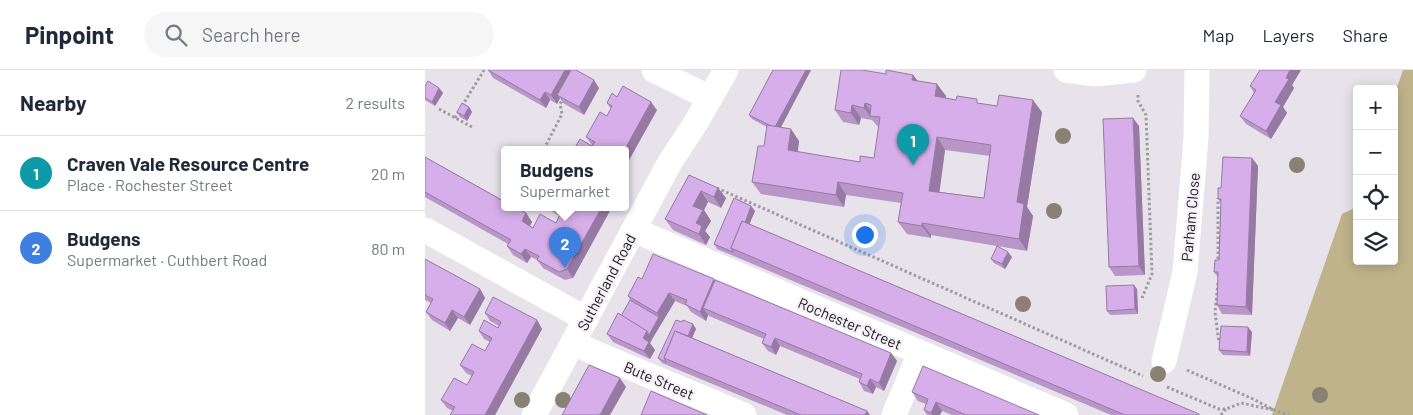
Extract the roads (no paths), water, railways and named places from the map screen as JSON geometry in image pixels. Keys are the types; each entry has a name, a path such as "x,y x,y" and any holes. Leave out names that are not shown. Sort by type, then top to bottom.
{"street":[{"path":"654,70 710,98"},
{"name":"Sutherland Road","path":"534,415 671,162 726,70"},
{"path":"1066,70 1135,78"},
{"name":"Parham Close","path":"1156,369 1185,272 1196,138 1197,70"},
{"path":"425,230 586,319"},
{"name":"Rochester Street","path":"634,230 1066,415"},
{"name":"Bute Street","path":"574,343 744,415"},
{"path":"894,415 919,353"}],"place":[{"name":"Craven Vale Resource Centre","path":"913,165"},
{"name":"Budgens","path":"565,268"}]}
